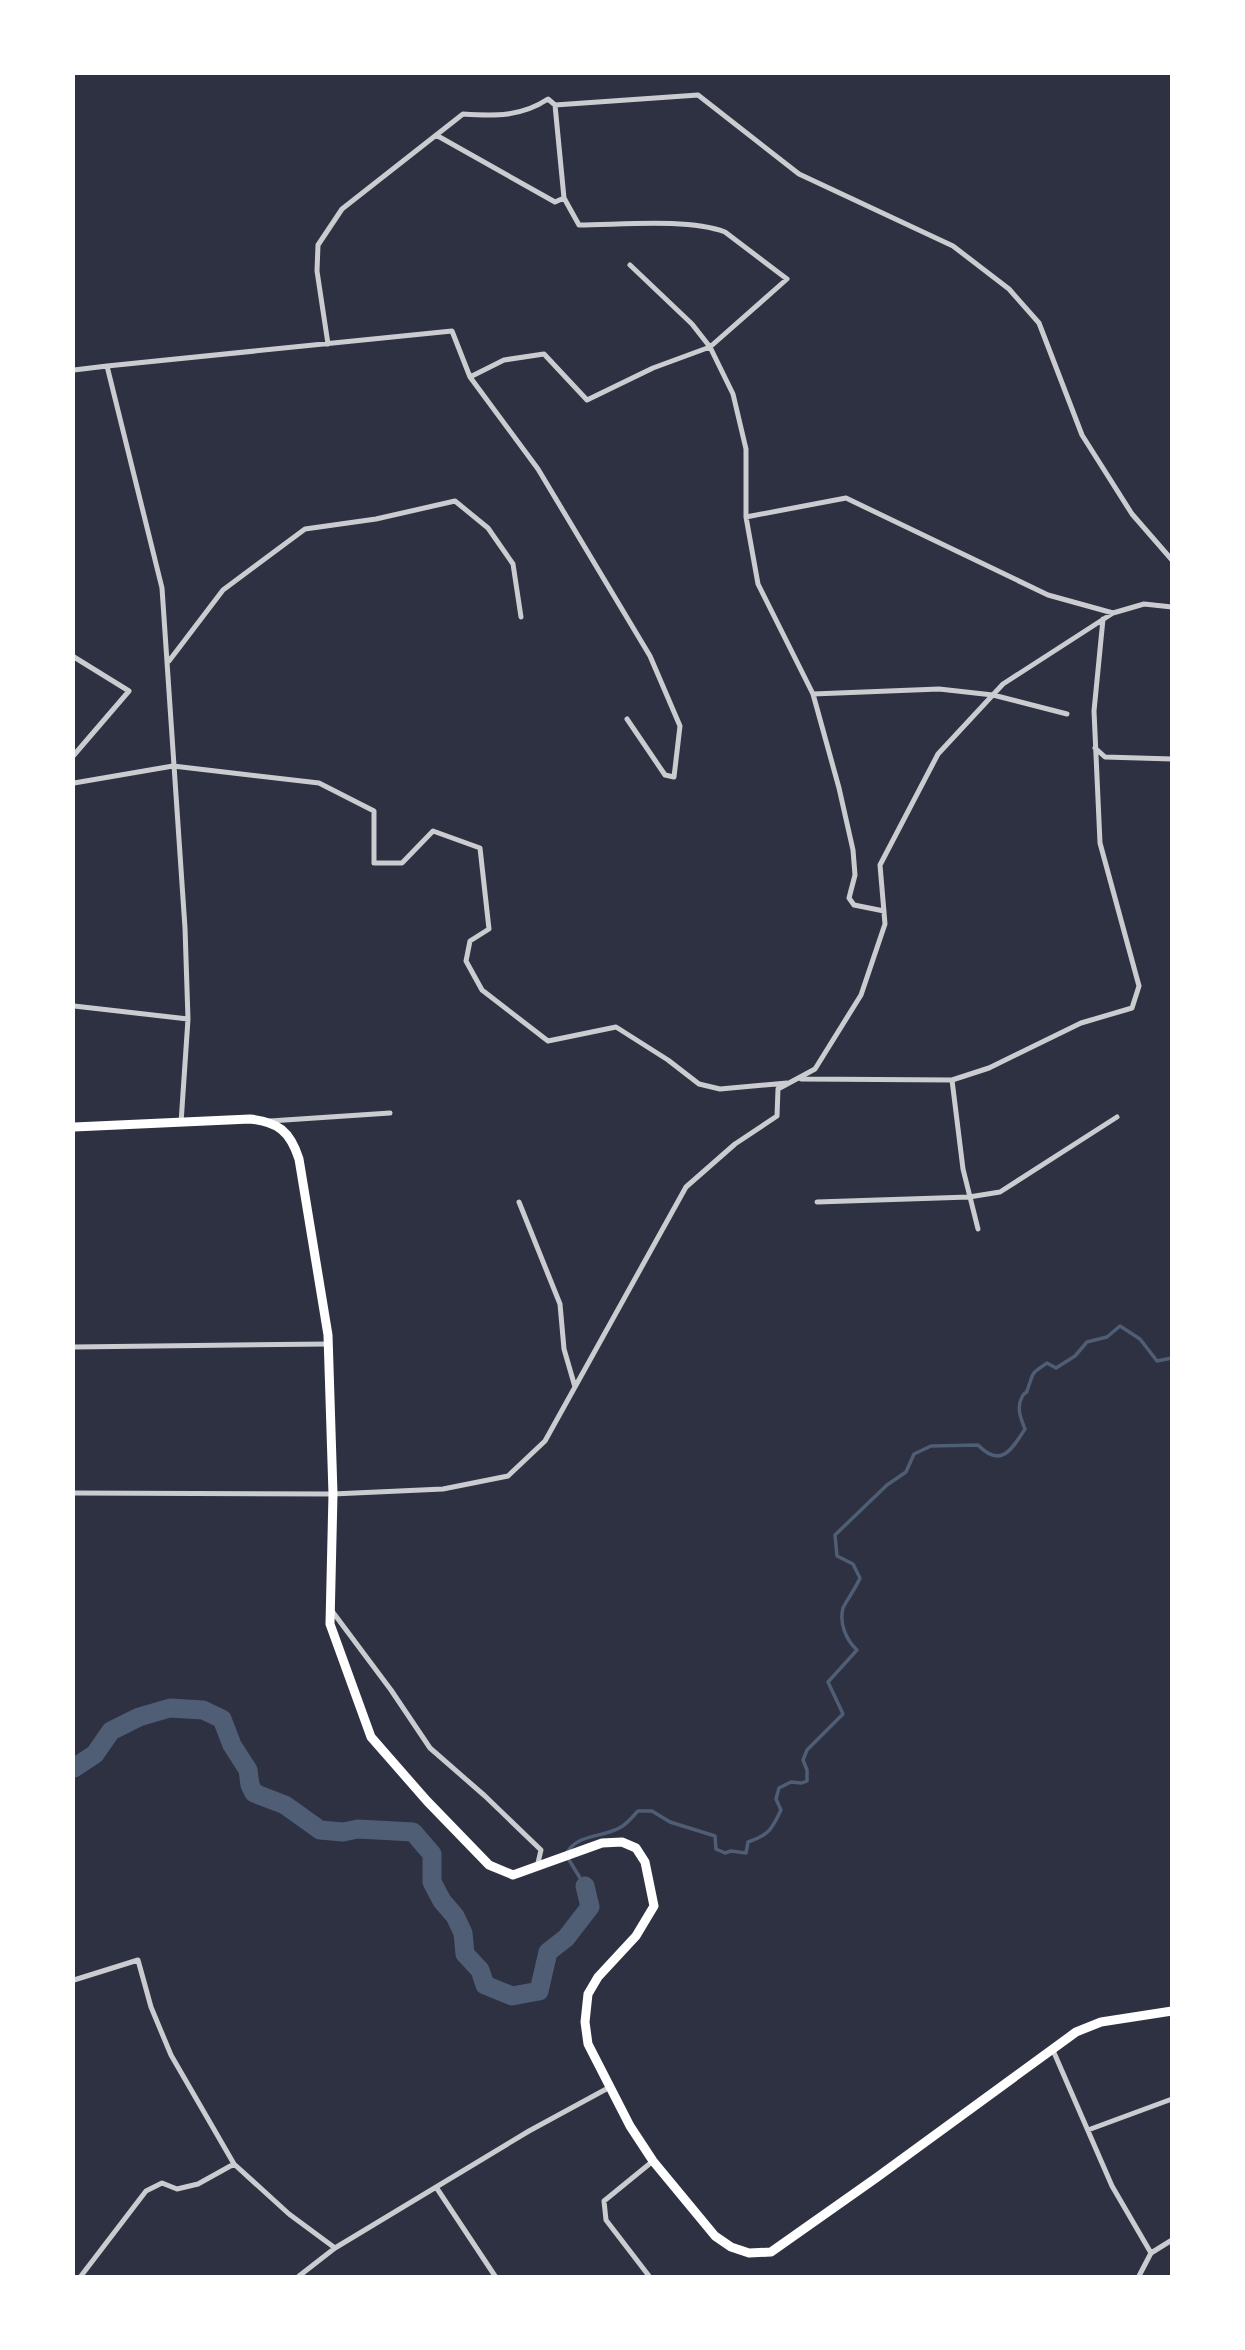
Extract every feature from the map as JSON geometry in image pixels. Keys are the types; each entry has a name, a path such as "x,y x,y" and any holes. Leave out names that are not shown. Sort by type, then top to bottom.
{"main road":[{"path":"74,1127 250,1119 270,1121 288,1134 299,1158 328,1343 333,1494 330,1624 370,1737 489,1865 513,1875 602,1843 622,1842 636,1848 645,1862 654,1906 636,1936 598,1977 588,1994 585,2022 588,2044 630,2126 653,2161 715,2236 731,2247 749,2253 771,2252 1076,2032 1101,2022 1171,2011"}],"street":[{"path":"555,105 698,95 799,174 953,246 1009,289 1039,323 1082,435 1132,514 1171,560"},
{"path":"328,344 317,271 318,245 342,209 463,114 490,116 531,110 548,99 555,105 564,198 579,225 669,225 716,229 725,232 787,279 710,347 653,368 587,400 544,354 503,360 470,377"},
{"path":"436,135 555,202 564,198"},
{"path":"631,265 692,324 710,347 733,394 746,449 746,517 758,584 813,694 853,850 855,874 849,898 855,905 884,911"},
{"path":"74,369 452,331 470,377 538,469 650,656 680,726 674,777 665,775 627,719"},
{"path":"107,366 162,588 185,928 188,1019 181,1123"},
{"path":"746,517 846,498 1048,595 1113,612"},
{"path":"168,662 223,590 304,529 376,519 455,501 488,528 513,564 521,617"},
{"path":"74,1493 333,1494 443,1489 508,1476 545,1441 686,1187 736,1144 777,1116 778,1089 815,1069 862,995 884,924 880,865 938,754 1003,684 1113,612 1144,604 1171,607"},
{"path":"798,1079 953,1080 989,1068 1081,1023 1132,1008 1139,986 1100,843 1094,710 1103,619"},
{"path":"74,657 130,691 74,755"},
{"path":"813,694 939,689 993,695 1066,715"},
{"path":"1095,748 1105,757 1171,759"},
{"path":"74,783 173,766 319,783 374,811 374,863 402,863 433,831 480,848 489,929 470,941 466,961 482,990 548,1041 616,1027 668,1060 699,1084 720,1089 790,1083"},
{"path":"74,1006 188,1019"},
{"path":"953,1080 963,1169 978,1229"},
{"path":"270,1121 390,1113"},
{"path":"817,1202 969,1197 1000,1192 1117,1117"},
{"path":"519,1202 560,1304 564,1349 575,1387"},
{"path":"74,1347 328,1343"},
{"path":"330,1609 391,1690 430,1748 541,1850 537,1867"},
{"path":"74,1980 138,1960 151,2007 171,2055 234,2164 289,2214 335,2248"},
{"path":"1052,2048 1112,2186 1151,2253"},
{"path":"299,2277 335,2248 530,2131 610,2087"},
{"path":"1088,2130 1171,2099"},
{"path":"649,2277 606,2220 604,2201 653,2161"},
{"path":"81,2277 146,2191 162,2183 177,2189 198,2184 234,2164"},
{"path":"436,2187 495,2277"},
{"path":"1139,2277 1151,2253 1171,2240"}],"waterway":[{"path":"585,1886 566,1855 570,1848 583,1839 621,1827 638,1811 652,1811 670,1822 715,1836 716,1849 725,1853 746,1853 748,1842 761,1837 772,1827 781,1810 776,1799 779,1788 791,1782 807,1781 803,1760 807,1750 843,1714 828,1682 857,1650 844,1631 842,1614 844,1605 860,1578 853,1564 837,1556 835,1535 887,1485 906,1472 914,1454 931,1446 978,1445 993,1455 1005,1454 1025,1429 1019,1405 1036,1371 1047,1363 1056,1368 1075,1356 1087,1342 1107,1337 1120,1326 1140,1339 1157,1361 1172,1358"},
{"path":"74,1768 95,1754 111,1731 139,1717 170,1708 203,1710 222,1719 232,1745 248,1770 254,1793 285,1805 320,1830 413,1832 432,1854 432,1882 463,1933 465,1954 480,1970 485,1985 512,1996 539,1991 548,1952 566,1938 590,1907 585,1886"}]}
